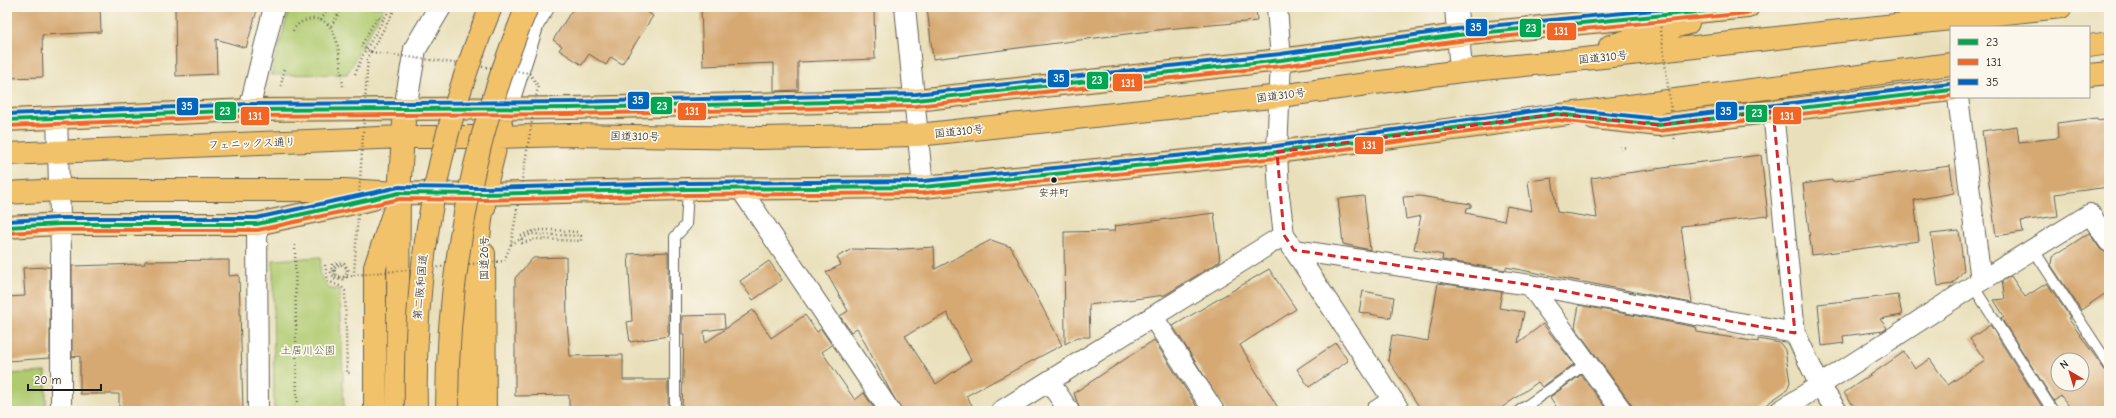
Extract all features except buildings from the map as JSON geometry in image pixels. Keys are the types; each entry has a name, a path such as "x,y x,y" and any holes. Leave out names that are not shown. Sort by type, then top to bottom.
{"highway":[{"name":"第二阪和国道","path":"416,411 418,302 426,233 439,165 452,114 472,53 491,7"},
{"path":"447,411 452,302 460,234 472,171 509,51 527,7"},
{"name":"国道310号","path":"498,137 570,135 760,138 918,135 1280,96 1461,71 1557,62 2061,7"},
{"path":"7,120 248,110 570,108 916,100 1281,60 1458,36 1743,8"},
{"path":"1557,62 1743,8"},
{"path":"2090,46 2109,43"},
{"path":"7,193 59,190 344,190 399,194 484,194 740,188 923,186 1277,152 1557,114 1950,64"},
{"path":"2090,75 2109,73"},
{"path":"1557,114 1659,125 1950,90"},
{"name":"国道26号","path":"485,411 484,194 506,108"},
{"path":"397,411 399,194 405,109"},
{"name":"フェニックス通り","path":"7,154 402,136 498,137"},
{"path":"7,227 60,224 257,224 399,194"},
{"path":"375,411 375,267 399,194"},
{"path":"464,411 470,315 484,194"}],"street":[{"path":"248,110 274,7"},
{"path":"405,109 415,49 440,7"},
{"path":"506,108 533,23 542,7"},
{"path":"905,7 916,100 923,186"},
{"path":"1277,7 1281,60 1277,152 1279,195 1289,242 1396,406 1376,411"},
{"path":"1456,7 1461,71"},
{"path":"1958,98 1977,284"},
{"path":"1773,111 1795,333 1820,386 1837,411"},
{"path":"57,117 60,224 61,411"},
{"path":"740,188 890,411"},
{"path":"1780,411 1977,284 2090,214 2109,240"},
{"path":"257,224 258,411"},
{"path":"1001,411 1153,317 1289,242 1795,333"},
{"path":"1530,285 1622,411"},
{"path":"1153,317 1214,411"},
{"path":"1049,381 1069,411"}],"lane":[{"path":"675,411 675,237 686,225 688,189"},
{"path":"2033,249 2109,365"},
{"path":"1977,284 2053,411"},
{"path":"1519,411 1587,363"}],"path":[{"path":"321,20 329,7"},
{"path":"331,26 343,7"},
{"path":"355,74 364,53 391,7"},
{"path":"383,20 378,17 361,46 371,52 396,7"},
{"path":"1658,7 1675,142"},
{"path":"290,36 296,25 306,20 321,20 331,26 336,36 343,86"},
{"path":"281,86 285,65"},
{"path":"511,244 518,241 525,238 532,234 581,236 581,241 537,239 522,243 521,236 528,232 537,231 577,232"},
{"path":"295,245 297,411"},
{"path":"332,264 331,272 334,279 342,280 346,278 348,275 348,267 344,263 337,263 334,265 334,275 338,278 344,276 347,274 347,268 342,265 336,267 335,274 339,277 341,277 348,276 354,275 352,282"},
{"path":"325,265 328,281 342,286 345,291 347,373 353,373 353,365"}],"highlighted area":[{"path":"1773,111 1795,333 1530,285 1294,250 1284,235 1277,152 1557,114 1659,125"}],"green space":[{"path":"290,7 384,7 347,74 271,75"},
{"name":"土居川公園","path":"321,257 320,275 330,289 340,289 344,411 274,411 273,260"},
{"path":"46,372 46,411 7,411 7,374"}],"transit line":[{"name":"35","path":"7,114 249,104 570,102 916,94 1280,54 1457,29 1686,7"},
{"name":"23","path":"7,120 249,110 570,108 916,100 1281,60 1458,35 1748,7"},
{"name":"131","path":"7,126 249,116 570,114 916,106 1282,66 1459,41 1749,13"},
{"name":"35","path":"7,221 60,218 256,218 399,187 484,188 688,183 923,181 1276,146 1556,108 1659,119 1950,84"},
{"name":"23","path":"7,227 60,224 257,224 399,193 484,194 688,189 923,187 1277,152 1557,114 1659,125 1950,90"},
{"name":"131","path":"7,233 60,230 258,230 400,199 484,200 688,195 924,193 1278,158 1557,120 1659,131 1950,96"}],"place":[{"name":"安井町","path":"1054,180"}]}
